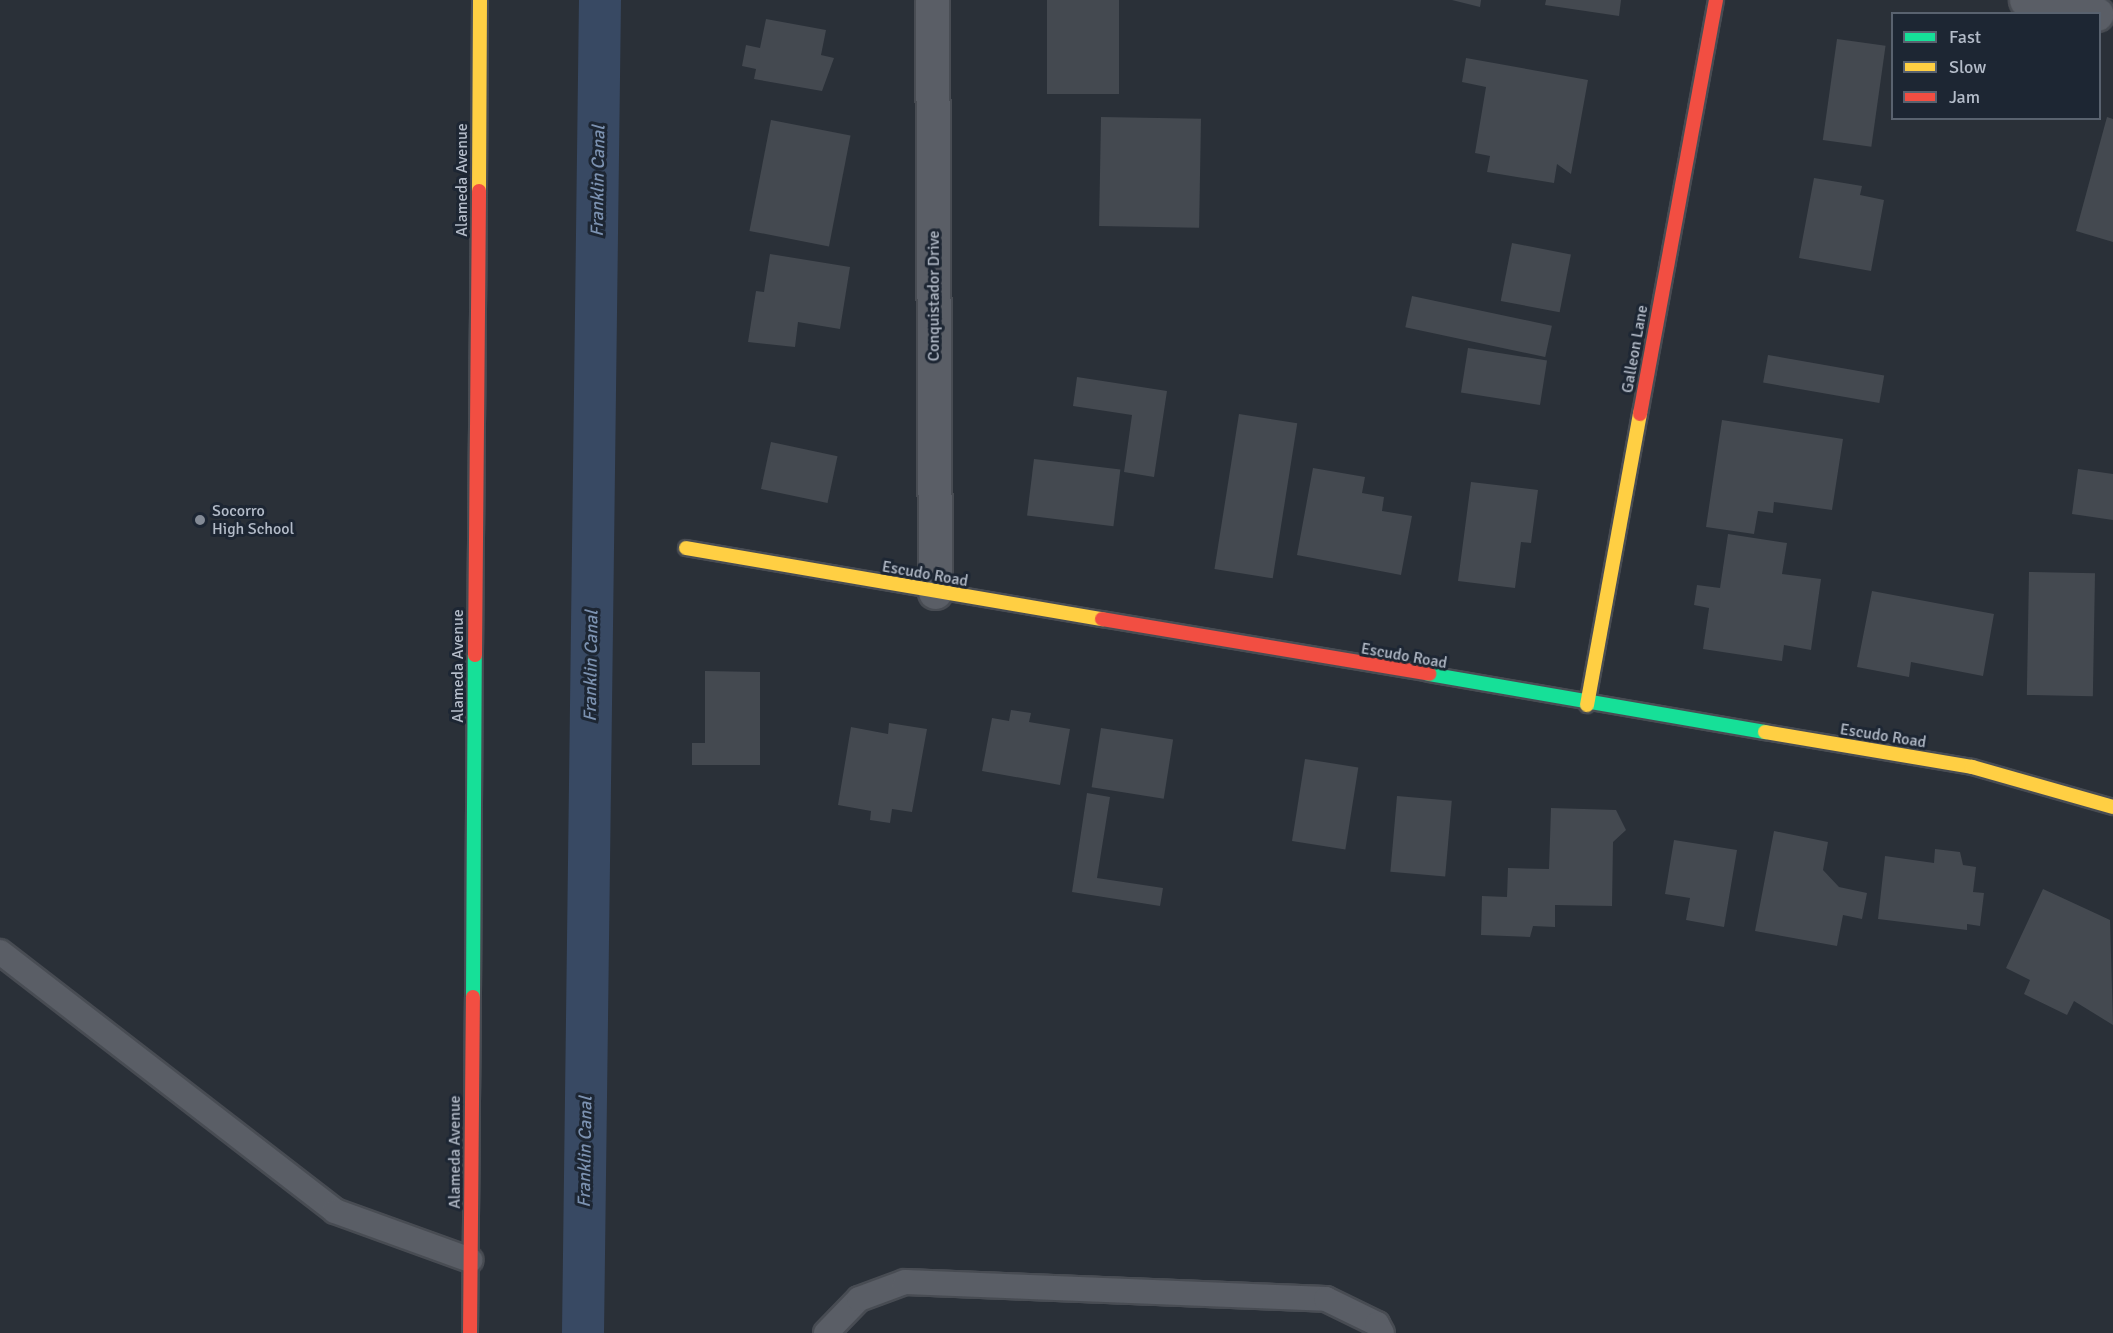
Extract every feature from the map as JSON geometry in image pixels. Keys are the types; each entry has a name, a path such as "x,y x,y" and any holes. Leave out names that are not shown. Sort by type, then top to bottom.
{"street":[{"name":"Alameda Avenue","path":"470,1333 480,0"},
{"name":"Conquistador Drive","path":"932,0 935,592"},
{"name":"Galleon Lane","path":"1587,705 1716,0"},
{"path":"2026,0 2088,12"},
{"name":"Escudo Road","path":"686,548 1587,705 1972,767 2113,807"}],"lane":[{"path":"0,952 335,1210 470,1260"},
{"path":"826,1333 859,1299 905,1282 1326,1299 1377,1324 1382,1333"}],"building":[{"path":"1047,0 1119,0 1119,94 1047,94"},
{"path":"1452,0 1481,0 1480,7"},
{"path":"1546,0 1621,0 1619,16 1545,5"},
{"path":"766,19 826,30 821,55 834,58 822,91 754,79 756,69 742,66 746,45 760,48"},
{"path":"1837,39 1886,46 1871,147 1823,140"},
{"path":"1466,58 1588,80 1571,174 1557,164 1554,183 1487,172 1490,156 1475,153 1486,87 1462,82"},
{"path":"1101,117 1201,119 1199,228 1099,226"},
{"path":"2107,117 2113,119 2113,242 2076,231"},
{"path":"771,120 851,135 829,246 749,231"},
{"path":"1814,178 1862,186 1860,195 1884,200 1871,271 1799,258"},
{"path":"1512,243 1571,254 1560,312 1501,301"},
{"path":"770,254 850,267 840,329 798,322 795,347 748,342 756,291 764,292"},
{"path":"1412,296 1552,326 1545,357 1405,327"},
{"path":"1468,348 1547,361 1540,405 1461,392"},
{"path":"1768,355 1884,375 1879,403 1763,383"},
{"path":"1077,377 1167,391 1154,477 1124,472 1132,415 1073,406"},
{"path":"1239,414 1297,423 1273,578 1214,569"},
{"path":"1722,420 1843,439 1832,510 1774,502 1773,513 1758,511 1754,534 1706,527"},
{"path":"771,442 838,456 828,503 761,489"},
{"path":"1034,459 1120,470 1113,526 1027,516"},
{"path":"1313,468 1365,477 1362,493 1384,497 1382,511 1412,516 1401,575 1297,555"},
{"path":"2078,469 2113,474 2113,520 2072,514"},
{"path":"1471,482 1538,490 1531,543 1521,542 1515,588 1458,581"},
{"path":"1728,534 1787,543 1782,574 1821,579 1811,650 1784,645 1782,661 1703,649 1709,608 1694,605 1697,585 1720,588"},
{"path":"2029,572 2095,573 2093,696 2027,695"},
{"path":"1872,591 1994,614 1983,676 1911,662 1909,677 1857,667"},
{"path":"705,671 760,672 760,765 692,765 692,743 705,743"},
{"path":"1011,710 1031,713 1029,722 1070,729 1060,785 982,771 992,718 1009,721"},
{"path":"889,723 927,729 912,812 892,809 890,823 870,820 871,811 838,805 851,727 888,734"},
{"path":"1101,728 1173,739 1164,799 1092,787"},
{"path":"1305,759 1358,767 1345,849 1292,841"},
{"path":"1087,793 1110,797 1097,878 1163,888 1160,906 1072,892"},
{"path":"1397,796 1452,801 1445,877 1390,872"},
{"path":"1551,808 1616,810 1626,830 1613,842 1612,906 1555,905 1555,927 1533,926 1530,937 1481,935 1482,896 1507,897 1508,868 1549,869"},
{"path":"1774,831 1828,842 1823,870 1839,887 1867,893 1862,919 1843,915 1837,946 1755,931"},
{"path":"1674,840 1737,850 1724,927 1686,920 1690,898 1665,894"},
{"path":"1935,849 1960,852 1963,865 1976,867 1973,892 1984,893 1980,926 1967,924 1967,930 1878,919 1885,856 1934,863"},
{"path":"2043,889 2110,920 2113,1025 2074,1001 2067,1015 2024,994 2030,980 2006,968"}],"waterway":[{"name":"Franklin Canal","path":"583,1333 600,0"}],"traffic: fast":[{"path":"473,997 475,655"},
{"path":"1429,674 1765,732"}],"traffic: slow":[{"path":"479,191 480,0"},
{"path":"1587,705 1640,414"},
{"path":"686,548 1102,619"},
{"path":"1765,732 1972,767 2113,807"}],"traffic: jam":[{"path":"1640,414 1716,0"},
{"path":"475,655 479,191"},
{"path":"1102,619 1429,674"},
{"path":"470,1333 473,997"}],"place":[{"name":"Socorro High School","path":"200,520"}]}
